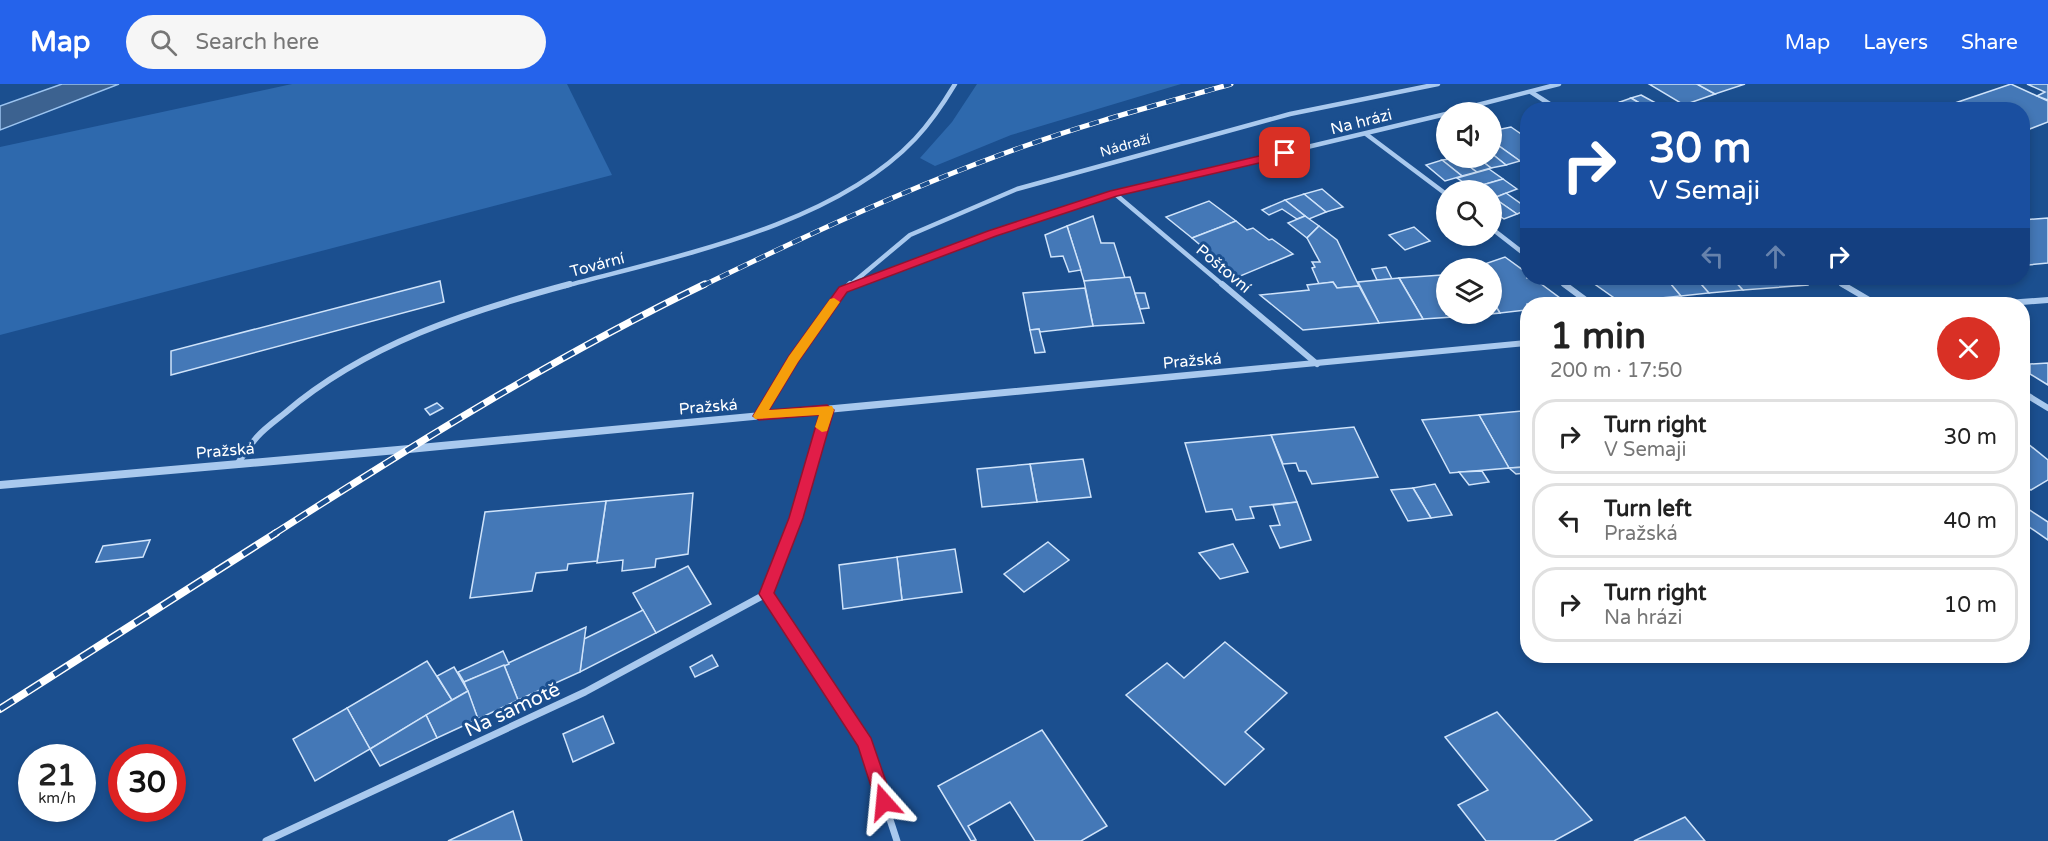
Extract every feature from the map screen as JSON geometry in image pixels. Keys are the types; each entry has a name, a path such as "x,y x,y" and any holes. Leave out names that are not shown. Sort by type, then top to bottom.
{"street":[{"name":"Tovární","path":"238,464 258,436 308,393 354,365 412,337 492,307 768,228 824,204 869,177 900,153 938,111 955,84"},
{"name":"Nádraží","path":"843,290 910,235 1017,189 1290,114 1438,84"},
{"name":"Na hrázi","path":"1491,102 1559,84"},
{"path":"1531,92 1547,102"},
{"name":"Na hrázi","path":"843,290 992,234 1114,193 1436,116"},
{"path":"1366,134 1436,186"},
{"name":"Poštovní","path":"1114,193 1317,364"},
{"path":"1502,237 1520,251"},
{"path":"1565,285 1582,297"},
{"path":"1844,285 1864,297"},
{"path":"759,416 793,359 843,290"},
{"path":"2030,301 2048,300"},
{"name":"Pražská","path":"0,485 827,410 1520,344"},
{"path":"2030,397 2048,408"},
{"path":"827,410 796,518 766,594 865,743 897,841"},
{"name":"Na samotě","path":"266,841 585,692 766,594"}],"shaded area":[{"path":"62,84 119,84 0,130 0,106"},
{"path":"292,84 567,84 612,175 0,335 0,147"},
{"path":"977,84 1181,84 1011,135 935,166 920,158 952,122"}],"building":[{"path":"1649,84 1697,84 1715,94 1692,102 1679,102"},
{"path":"1697,84 1745,84 1715,94"},
{"path":"2011,84 2048,101 2048,122 2030,129 2030,102 1958,102"},
{"path":"2027,84 2048,84 2048,100 2037,96 2045,92"},
{"path":"1641,95 1654,102 1638,102 1631,98"},
{"path":"1631,98 1638,102 1620,102"},
{"path":"1511,127 1520,133 1520,161 1502,148 1502,129"},
{"path":"1502,148 1520,161 1506,165 1502,162"},
{"path":"1436,162 1436,168 1452,168 1462,176 1444,180 1426,165"},
{"path":"1452,168 1472,168 1477,172 1462,176"},
{"path":"1472,168 1491,168 1477,172"},
{"path":"1489,169 1503,179 1460,180 1457,178"},
{"path":"1503,179 1517,189 1502,195 1502,180 1500,180"},
{"path":"1322,189 1343,207 1326,212 1304,194"},
{"path":"1506,193 1520,203 1520,213 1517,214 1502,204 1502,195"},
{"path":"1304,194 1326,212 1309,219 1285,200"},
{"path":"1285,200 1305,216 1297,219 1282,209 1269,215 1262,210"},
{"path":"1209,201 1236,221 1192,238 1166,217"},
{"path":"1502,204 1517,214 1504,219 1502,218"},
{"path":"1093,216 1101,243 1114,243 1125,278 1084,281 1067,226"},
{"path":"1305,216 1319,226 1307,238 1288,223"},
{"path":"2048,218 2048,263 2030,265 2030,219"},
{"path":"1236,221 1247,230 1253,228 1269,240 1272,239 1293,254 1238,277 1192,238"},
{"path":"1067,226 1081,270 1069,272 1063,256 1051,257 1045,235"},
{"path":"1319,226 1337,240 1359,286 1337,288 1333,282 1319,284 1312,268 1315,267 1312,262 1320,262 1307,238"},
{"path":"1414,227 1430,241 1405,250 1389,235"},
{"path":"1505,257 1520,268 1520,285 1542,285 1559,297 1520,297 1520,311 1502,313 1502,258"},
{"path":"1386,267 1392,279 1377,280 1372,269"},
{"path":"1436,275 1436,318 1423,319 1399,278"},
{"path":"1130,277 1144,323 1093,326 1084,281"},
{"path":"1399,278 1423,319 1379,323 1358,282"},
{"path":"440,281 444,302 171,375 171,351"},
{"path":"1333,282 1337,288 1359,286 1379,323 1303,330 1260,295 1309,290 1307,285"},
{"path":"1596,285 1672,285 1681,296 1671,297 1613,297"},
{"path":"1672,285 1702,285 1709,293 1681,296"},
{"path":"1702,285 1738,285 1743,290 1709,293"},
{"path":"1738,285 1808,285 1743,290"},
{"path":"1085,288 1093,326 1040,332 1039,329 1030,330 1023,293"},
{"path":"1135,293 1145,293 1149,308 1140,309"},
{"path":"1039,329 1045,352 1035,353 1030,330"},
{"path":"2048,363 2048,385 2030,374 2030,364"},
{"path":"437,403 443,408 430,415 425,409"},
{"path":"1520,411 1520,467 1509,468 1479,415"},
{"path":"1479,415 1509,468 1450,473 1422,420"},
{"path":"1354,427 1378,477 1312,484 1306,471 1299,471 1296,463 1283,464 1271,435"},
{"path":"1271,435 1297,502 1250,507 1254,518 1236,520 1232,509 1206,512 1185,443"},
{"path":"2030,445 2048,460 2048,480 2031,490"},
{"path":"1083,459 1091,497 1037,502 1030,464"},
{"path":"1030,464 1037,502 982,507 977,469"},
{"path":"1520,467 1520,474 1516,474 1509,468"},
{"path":"1482,471 1489,482 1469,485 1459,472"},
{"path":"1435,484 1452,515 1431,518 1413,488"},
{"path":"1413,488 1431,518 1408,521 1391,490"},
{"path":"693,493 688,554 656,559 655,567 622,571 623,560 597,563 606,501"},
{"path":"606,501 597,561 568,564 567,570 536,573 532,591 470,598 485,512"},
{"path":"1297,502 1311,540 1280,548 1270,526 1280,525 1273,505"},
{"path":"2030,510 2048,522 2048,540 2030,528"},
{"path":"150,540 143,557 96,562 103,546"},
{"path":"1048,542 1069,560 1024,592 1004,574"},
{"path":"1233,544 1248,572 1220,579 1199,553"},
{"path":"955,549 962,592 902,600 897,557"},
{"path":"897,557 902,600 843,609 839,565"},
{"path":"688,566 711,604 656,633 633,593"},
{"path":"643,610 656,633 580,672 584,639"},
{"path":"586,627 580,672 518,700 504,665"},
{"path":"1225,642 1287,693 1245,732 1264,749 1225,785 1126,695 1167,663 1184,678"},
{"path":"503,651 509,664 464,682 458,672"},
{"path":"712,655 718,666 695,677 690,667"},
{"path":"427,661 452,700 370,749 347,708"},
{"path":"504,665 518,700 478,719 464,682"},
{"path":"454,667 468,691 452,700 437,676"},
{"path":"468,691 478,719 437,738 426,715"},
{"path":"347,708 370,749 315,781 293,739"},
{"path":"1497,712 1592,820 1554,841 1486,841 1458,805 1488,790 1445,737"},
{"path":"426,715 437,738 380,766 370,749"},
{"path":"603,716 614,743 573,762 563,734"},
{"path":"1042,730 1107,826 1081,841 1035,841 1010,802 968,826 976,840 971,841 938,786"},
{"path":"513,811 522,841 448,841"},
{"path":"1685,817 1705,841 1634,841"}],"railway":[{"path":"702,286 860,212 981,162 1074,129 1231,84"},
{"path":"274,534 540,371 705,284"},
{"path":"0,709 276,533"}],"slow traffic":[{"path":"822,427 827,410 759,416 793,359 834,302"}],"route":[{"path":"884,802 865,743 766,594 796,518 827,410 759,416 793,359 843,290 992,234 1114,193 1285,153"}]}
